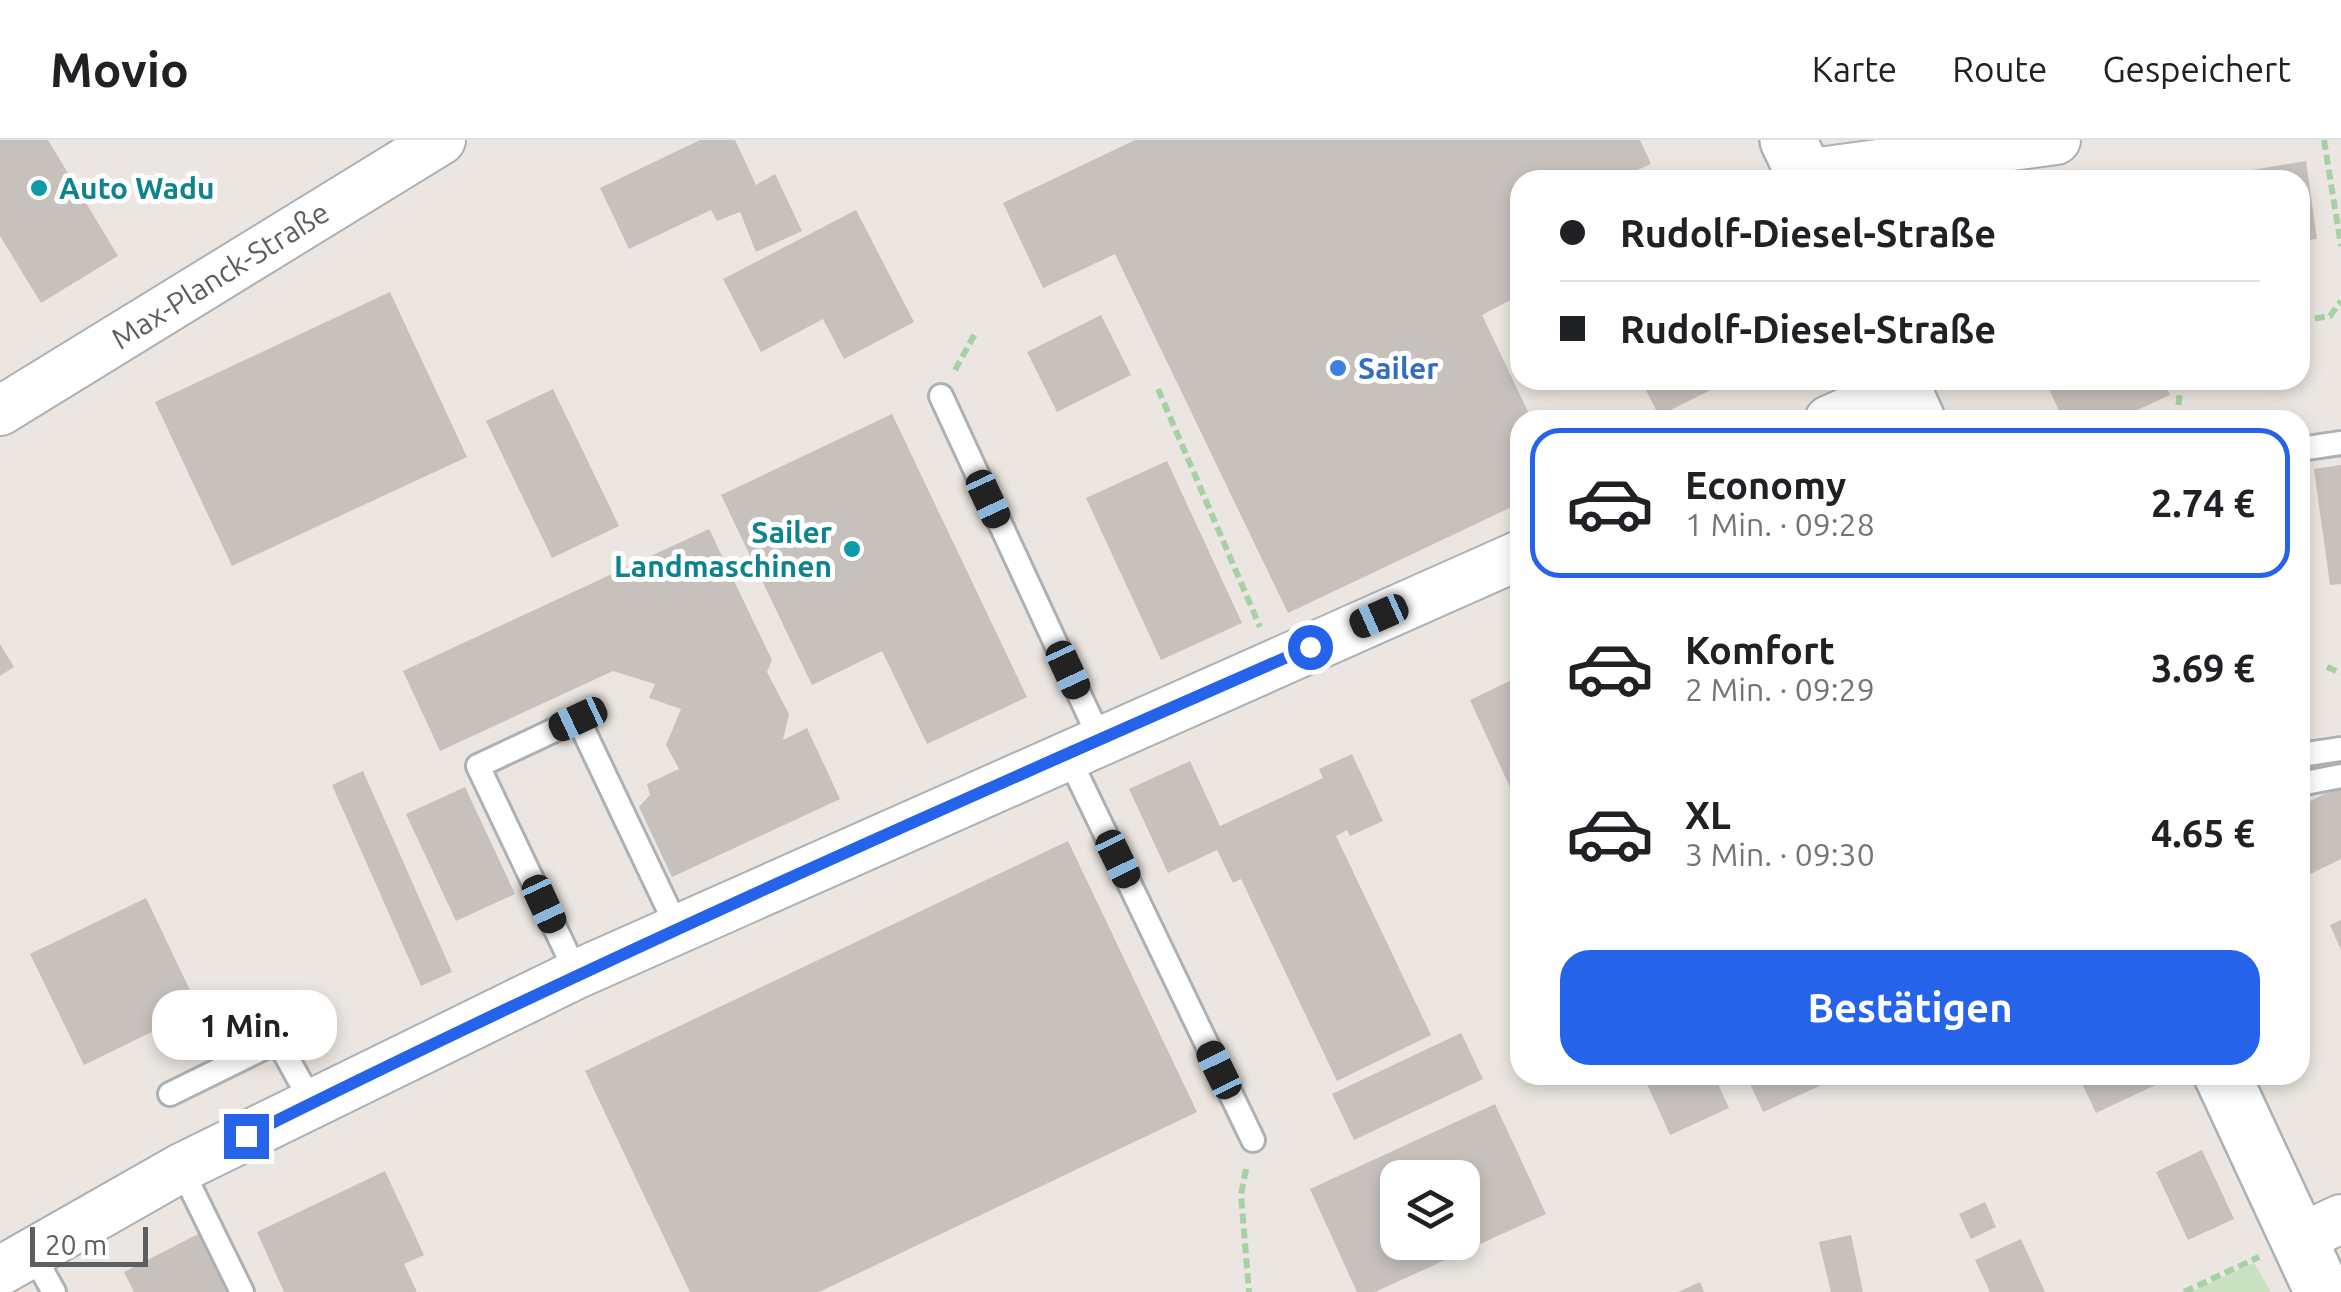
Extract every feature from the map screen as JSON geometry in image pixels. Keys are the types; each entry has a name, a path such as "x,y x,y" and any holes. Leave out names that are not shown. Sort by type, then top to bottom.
{"street":[{"name":"Max-Planck-Straße","path":"0,411 441,140"},
{"path":"1800,165 2056,140"},
{"path":"1860,410 1906,396"},
{"path":"28,1272 181,1168 576,974 1275,662 1510,569"},
{"path":"2228,1085 2320,1229 2322,1292"}],"lane":[{"path":"941,396 1084,746 1253,1140"},
{"path":"2310,448 2341,443"},
{"path":"576,974 478,766 578,719 677,927"},
{"path":"2310,753 2341,749"},
{"path":"2310,782 2341,776"},
{"path":"170,1094 278,1041 312,1103"},
{"path":"181,1168 242,1292"}],"path":[{"path":"2324,140 2341,246"},
{"path":"2310,319 2330,316 2341,301"},
{"path":"941,396 976,332"},
{"path":"1158,389 1275,662"},
{"path":"2327,668 2341,673"},
{"path":"1249,1292 1240,1195 1253,1140"},
{"path":"2184,1292 2320,1229"}],"green space":[{"path":"2254,1263 2271,1292 2191,1292"}],"building":[{"name":"Auto Wadu","path":"0,140 48,140 118,256 41,303 0,236"},
{"path":"700,140 735,140 756,185 775,174 802,231 756,252 740,212 717,221 711,210 629,249 600,188"},
{"name":"Sailer","path":"1135,140 1640,140 1651,164 1638,170 1510,170 1510,300 1482,315 1510,374 1510,390 1518,390 1527,410 1510,410 1510,508 1288,613 1115,254 1043,288 1003,203"},
{"path":"2306,161 2307,170 2252,170"},
{"path":"2310,189 2317,239 2310,240"},
{"path":"856,210 914,322 844,359 823,319 761,352 723,279"},
{"path":"390,292 467,457 232,566 155,402"},
{"path":"1101,315 1131,375 1057,412 1027,352"},
{"path":"553,389 619,526 552,558 486,421"},
{"path":"1646,390 1710,390 1671,410 1656,410"},
{"path":"2050,390 2168,390 2170,395 2137,410 2058,410"},
{"name":"Sailer Landmaschinen","path":"892,414 1027,697 927,744 882,651 812,685 721,495"},
{"path":"1167,461 1242,623 1161,660 1086,498"},
{"path":"2341,465 2341,584 2330,585 2314,469"},
{"path":"709,529 772,660 767,672 789,714 783,740 807,728 840,799 672,877 639,807 650,795 647,784 679,769 666,745 681,709 649,698 655,684 613,671 440,751 403,671"},
{"path":"0,644 14,667 0,676"},
{"path":"1510,681 1510,787 1470,700"},
{"path":"1352,754 1383,821 1350,836 1347,830 1336,836 1431,1035 1337,1081 1241,879 1233,883 1217,850 1168,873 1129,789 1190,761 1220,826 1323,778 1319,769"},
{"path":"363,771 452,972 421,986 332,785"},
{"path":"2341,786 2341,859 2310,874 2310,801"},
{"path":"465,787 515,894 456,921 406,814"},
{"path":"1068,841 1197,1112 819,1292 690,1292 585,1071"},
{"path":"146,898 199,1009 84,1065 30,954"},
{"path":"2341,920 2341,950 2330,925"},
{"path":"1461,1033 1483,1079 1354,1140 1332,1094"},
{"path":"1648,1085 1719,1085 1729,1108 1670,1135"},
{"path":"1751,1085 1821,1085 1763,1112"},
{"path":"2083,1085 2155,1085 2096,1113"},
{"path":"1495,1104 1546,1214 1480,1244 1480,1160 1380,1160 1380,1260 1445,1260 1375,1292 1357,1292 1310,1189"},
{"path":"2202,1150 2234,1219 2188,1240 2156,1172"},
{"path":"385,1171 424,1255 404,1264 417,1292 284,1292 257,1232"},
{"path":"1985,1202 1996,1227 1971,1239 1959,1214"},
{"path":"200,1233 230,1292 134,1292 124,1272"},
{"path":"1851,1235 1863,1292 1831,1292 1819,1242"},
{"path":"2021,1239 2045,1292 1990,1292 1975,1260"},
{"path":"1700,1282 1704,1292 1678,1292"}],"place":[{"name":"Auto Wadu","path":"39,188"},
{"name":"Sailer","path":"1338,368"},
{"name":"Sailer Landmaschinen","path":"852,549"}],"route":[{"path":"246,1136 404,1056 677,927 1310,647"}]}
